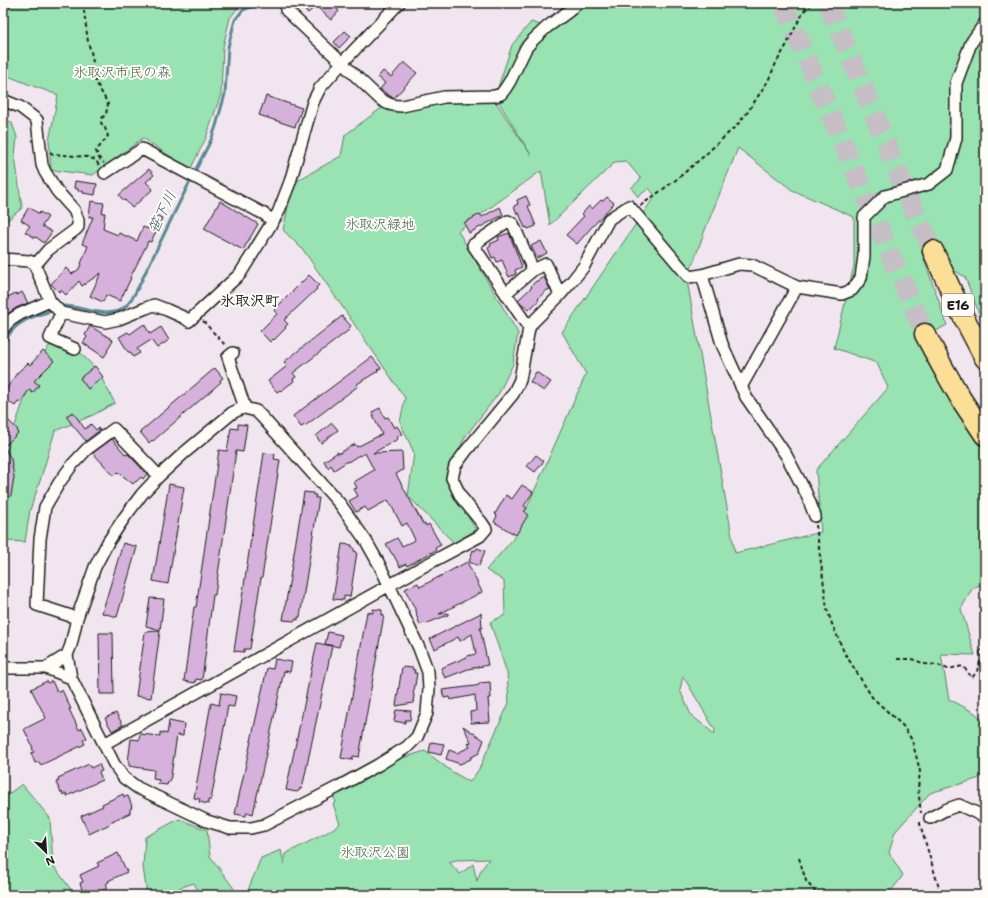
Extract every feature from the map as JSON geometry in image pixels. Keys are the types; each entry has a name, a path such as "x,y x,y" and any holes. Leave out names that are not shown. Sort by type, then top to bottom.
{"highway":[{"name":"E16","path":"933,251 962,314 985,358"},
{"path":"925,334 961,399 985,435"}],"street":[{"path":"3,100 20,107 37,120 42,165 57,191 74,210 78,220 78,227 48,250 36,264 36,268 50,301 61,313 105,322 119,319 154,305 189,321 240,274 278,214 290,182 313,102 320,88 399,3"},
{"path":"286,10 380,99 394,106 402,106 444,97 495,96 501,94 510,81 526,48 547,27 569,12 578,3"},
{"path":"104,744 480,536 486,530 461,497 452,478 455,466 513,394 520,380 529,328 533,322 560,295 584,266 609,219 629,206 689,277 702,275 739,264 752,265 797,287 842,294 852,290 861,278 864,256 864,217 885,196 929,184 947,170 956,138 956,84 971,43 985,23"},
{"path":"103,169 142,149 264,214 273,221"},
{"path":"529,328 473,245 508,222 513,224 533,270"},
{"path":"3,259 29,261 36,264"},
{"path":"506,293 533,270 546,264 560,295"},
{"path":"702,275 722,344 741,387 746,397 786,455 806,492 815,516"},
{"path":"741,387 797,287"},
{"path":"3,329 9,321 20,314 50,301"},
{"path":"61,313 50,338 75,349"},
{"path":"233,353 228,357 245,408"},
{"path":"46,668 67,654 72,645 77,618 95,567 108,542 142,494 184,453 232,413 245,408 256,411 262,417 340,504 366,541 379,564 419,648 428,672 429,689 427,714 417,737 407,747 371,769 264,825 251,828 230,828 207,821 138,788 124,778 114,764 71,678 67,654"},
{"path":"77,618 37,605 40,539 45,507 59,483 72,465 87,450 114,428 159,476"},
{"path":"3,668 46,668 71,678"},
{"path":"930,818 959,805 985,818"}],"path":[{"path":"83,3 88,42 93,62 91,73 108,104 106,114 102,118 101,122 108,136 96,151 99,158 104,163 103,169"},
{"path":"644,204 699,160 738,124 768,81 804,11 812,3"},
{"path":"40,149 49,150 53,154 87,157 96,160 103,169"},
{"path":"196,315 233,353"},
{"path":"815,516 827,609 844,652 872,697 903,726 912,740 920,771 918,788 921,813 920,824 942,895"},
{"path":"897,659 912,659 925,664 938,664 948,669 963,666 972,678 977,672 984,653"},
{"path":"799,858 806,881 818,895"}],"green space":[{"name":"氷取沢市民の森","path":"13,3 245,3 241,4 230,18 223,47 221,94 206,138 190,170 143,138 93,175 51,170 49,141 58,95 3,74 3,16"},
{"path":"565,3 985,3 985,329 965,277 921,250 947,325 918,341 985,453 985,582 972,589 961,609 975,655 941,654 949,699 975,713 985,722 985,774 977,779 930,793 895,832 889,853 903,875 887,895 246,895 261,858 281,850 284,864 285,854 340,824 333,804 336,802 333,796 353,787 360,780 399,759 425,751 451,771 470,782 479,769 509,703 507,673 490,622 505,615 504,581 486,570 513,539 586,374 562,332 655,196 649,188 638,197 631,188 641,179 626,161 615,162 550,225 541,171 458,231 518,333 513,364 499,393 465,437 445,479 476,530 454,543 408,496 414,453 400,422 405,398 304,251 283,230 293,183 341,156 345,135 380,109 489,92 531,155 495,96 512,45 531,22 547,27","holes":["738,148 792,190 854,217 854,266 834,348 877,363 888,388 816,470 821,532 735,553 687,280 705,230","683,676 715,730 714,735 691,715 680,690","489,859 481,870 477,881 473,864 460,874 449,862 456,860"]},
{"path":"3,117 12,123 17,137 15,156 22,208 3,224"},
{"path":"69,341 97,370 115,403 93,415 55,431 30,510 25,542 6,541 3,538 3,460 35,368 49,346"},
{"path":"22,784 50,818 53,865 75,895 3,895 3,798"},
{"path":"179,819 207,830 210,856 235,890 234,895 200,895 194,883 179,888 182,895 147,895 143,867 145,837"}],"building":[{"path":"308,3 331,3 339,11 331,20 316,6 308,13 302,8"},
{"path":"345,31 351,36 339,48 334,42"},
{"path":"404,62 417,73 394,98 380,89 385,83 378,77 383,71 391,77"},
{"path":"266,96 302,108 295,127 259,115"},
{"path":"149,169 154,175 146,182 153,189 132,208 119,195"},
{"path":"75,181 97,184 95,195 78,191 78,189 74,188"},
{"path":"526,196 530,205 528,206 536,226 528,229 527,227 525,228 519,213 517,214 514,206 518,204 517,200"},
{"path":"607,197 614,203 577,244 566,235 584,216 582,214 589,206 592,209 601,200 603,201"},
{"path":"91,201 104,203 102,213 105,213 103,229 118,235 119,233 137,241 143,227 148,229 156,215 162,218 151,242 148,241 120,301 106,295 103,302 90,296 101,273 82,286 79,281 66,295 61,290 59,292 51,284 66,268 72,274 79,269 88,246 82,244 93,217 89,217"},
{"path":"220,201 258,224 243,250 204,229"},
{"path":"29,207 39,214 40,212 48,217 42,226 52,232 44,243 25,232 30,226 21,220"},
{"path":"500,207 503,215 469,233 464,223 480,214 482,217"},
{"path":"509,233 522,267 515,270 516,274 509,277 502,260 497,262 495,257 492,258 488,248 491,246 490,244 499,240 498,237"},
{"path":"541,241 547,253 537,258 531,246"},
{"path":"309,275 319,285 316,288 317,289 284,320 288,324 285,327 286,328 270,342 260,331 277,314 274,310"},
{"path":"544,277 550,289 545,291 538,299 539,300 529,310 518,300 532,287 531,286 535,282"},
{"path":"22,292 28,303 16,308 3,317 3,299"},
{"path":"342,316 351,326 348,329 349,330 293,373 296,377 293,379 294,381 281,391 280,390 277,392 268,381 287,366 284,362"},
{"path":"144,324 150,334 161,327 169,340 157,348 151,340 137,349 140,353 133,357 130,352 128,352 119,337 128,332 130,334"},
{"path":"90,326 113,340 104,357 83,343 87,337 85,335"},
{"path":"43,351 54,361 34,381 39,385 33,393 29,390 20,403 18,402 15,406 3,398 3,394 17,373 28,363 30,365"},
{"path":"372,357 381,368 377,370 378,371 357,384 358,386 305,426 301,427 293,416"},
{"path":"95,366 103,377 88,389 80,378"},
{"path":"215,368 223,378 220,380 221,382 149,443 140,432"},
{"path":"536,372 551,382 544,391 530,382"},
{"path":"380,408 385,418 388,417 394,428 397,426 402,434 397,437 398,439 373,453 402,452 403,470 396,474 423,524 425,523 426,526 429,524 441,545 435,548 436,550 407,566 406,564 400,567 386,544 397,538 402,546 415,540 407,523 402,526 388,500 368,511 365,507 356,512 349,501 358,496 354,489 357,488 354,482 374,470 365,453 334,470 331,465 328,468 324,461 355,444 357,447 382,434 372,412"},
{"path":"73,412 85,429 91,424 96,430 98,428 100,430 86,441 66,416"},
{"path":"8,420 18,430 18,433 4,447 11,459 14,477 11,495 3,507 3,426"},
{"path":"332,423 338,430 321,443 316,436"},
{"path":"238,424 247,425 243,452 236,451 215,595 213,595 202,680 196,679 195,683 184,681 219,450 227,451 231,428 238,429"},
{"path":"112,439 126,455 128,454 147,474 143,479 141,477 133,484 118,472 114,476 93,453"},
{"path":"264,453 275,454 274,459 280,460 250,649 244,649 244,652 234,651"},
{"path":"536,455 544,461 535,472 527,466"},
{"path":"169,484 184,487 168,584 153,581"},
{"path":"522,485 533,492 524,506 527,508 524,512 528,515 516,535 494,522 497,516 495,514 506,495 512,499"},
{"path":"304,492 313,493 313,495 316,495 315,498 319,498 300,617 298,617 298,620 295,619 295,621 283,620"},
{"path":"123,543 137,547 117,617 102,613"},
{"path":"342,544 352,545 354,551 357,552 350,597 344,596 344,600 333,599"},
{"path":"477,548 485,551 479,566 469,562 473,550 475,551"},
{"path":"467,562 482,592 439,614 448,613 448,615 420,625 416,614 417,613 405,589 418,583 420,587"},
{"path":"150,598 164,599 160,630 146,626"},
{"path":"373,609 382,610 382,615 384,615 359,757 353,756 352,760 341,758 367,612 373,613"},
{"path":"481,613 482,628 480,628 488,665 468,669 445,678 441,668 467,656 476,654 472,634 460,641 458,637 435,649 430,639"},
{"path":"160,631 151,698 136,696 145,632"},
{"path":"328,632 342,635 339,647 325,644"},
{"path":"99,633 113,633 114,694 100,694"},
{"path":"317,643 332,646 302,789 300,788 297,792 286,790"},
{"path":"275,659 292,662 290,672 284,671 253,814 247,812 246,816 235,814 267,668 273,669"},
{"path":"402,667 413,668 413,670 415,670 414,673 417,673 413,692 413,703 396,706"},
{"path":"47,681 48,683 52,681 57,692 62,690 79,730 82,728 87,738 83,740 85,744 41,765 39,762 35,763 31,753 34,752 33,748 24,729 46,718 31,689"},
{"path":"490,682 491,698 488,698 490,722 471,723 470,712 476,711 475,695 450,700 449,697 444,698 442,690 475,686 479,685 479,683"},
{"path":"221,693 236,696 234,707 228,706 211,800 208,800 208,804 199,802 200,799 194,798 211,703 219,705"},
{"path":"396,710 411,711 410,720 405,720 405,723 394,721"},
{"path":"116,713 123,725 112,731 105,718"},
{"path":"169,721 184,724 183,736 177,735 170,782 168,782 167,785 158,784 159,780 153,779 154,770 129,766 128,762 131,739 139,740 140,734 160,736 160,732 167,734"},
{"path":"463,726 484,740 479,753 460,764 446,759 449,750 457,753 470,747 468,743 471,742"},
{"path":"431,742 444,744 441,755 429,752"},
{"path":"89,764 91,768 99,764 102,771 99,772 102,780 67,796 66,793 63,795 56,782 59,781 58,778"},
{"path":"123,794 124,797 128,796 132,806 130,813 89,834 81,816 103,806 102,804"},
{"path":"118,853 127,872 108,881 109,882 106,884 108,888 93,895 68,895 82,889 80,883 83,882 80,875 99,866 97,863"}],"waterway":[{"name":"笹下川","path":"194,173 211,140 225,94 228,47 235,20 243,10 260,3"},
{"name":"笹下川","path":"3,346 9,335 19,324 29,318 60,307 64,306 104,313 119,310 126,306 138,289 192,178"}],"tunnel":[{"path":"783,3 925,334"},
{"path":"828,3 909,199 933,251"}],"district":[{"name":"氷取沢町","path":"250,301"}],"park label":[{"name":"氷取沢緑地","path":"380,224"},
{"name":"氷取沢公園","path":"375,852"}]}
